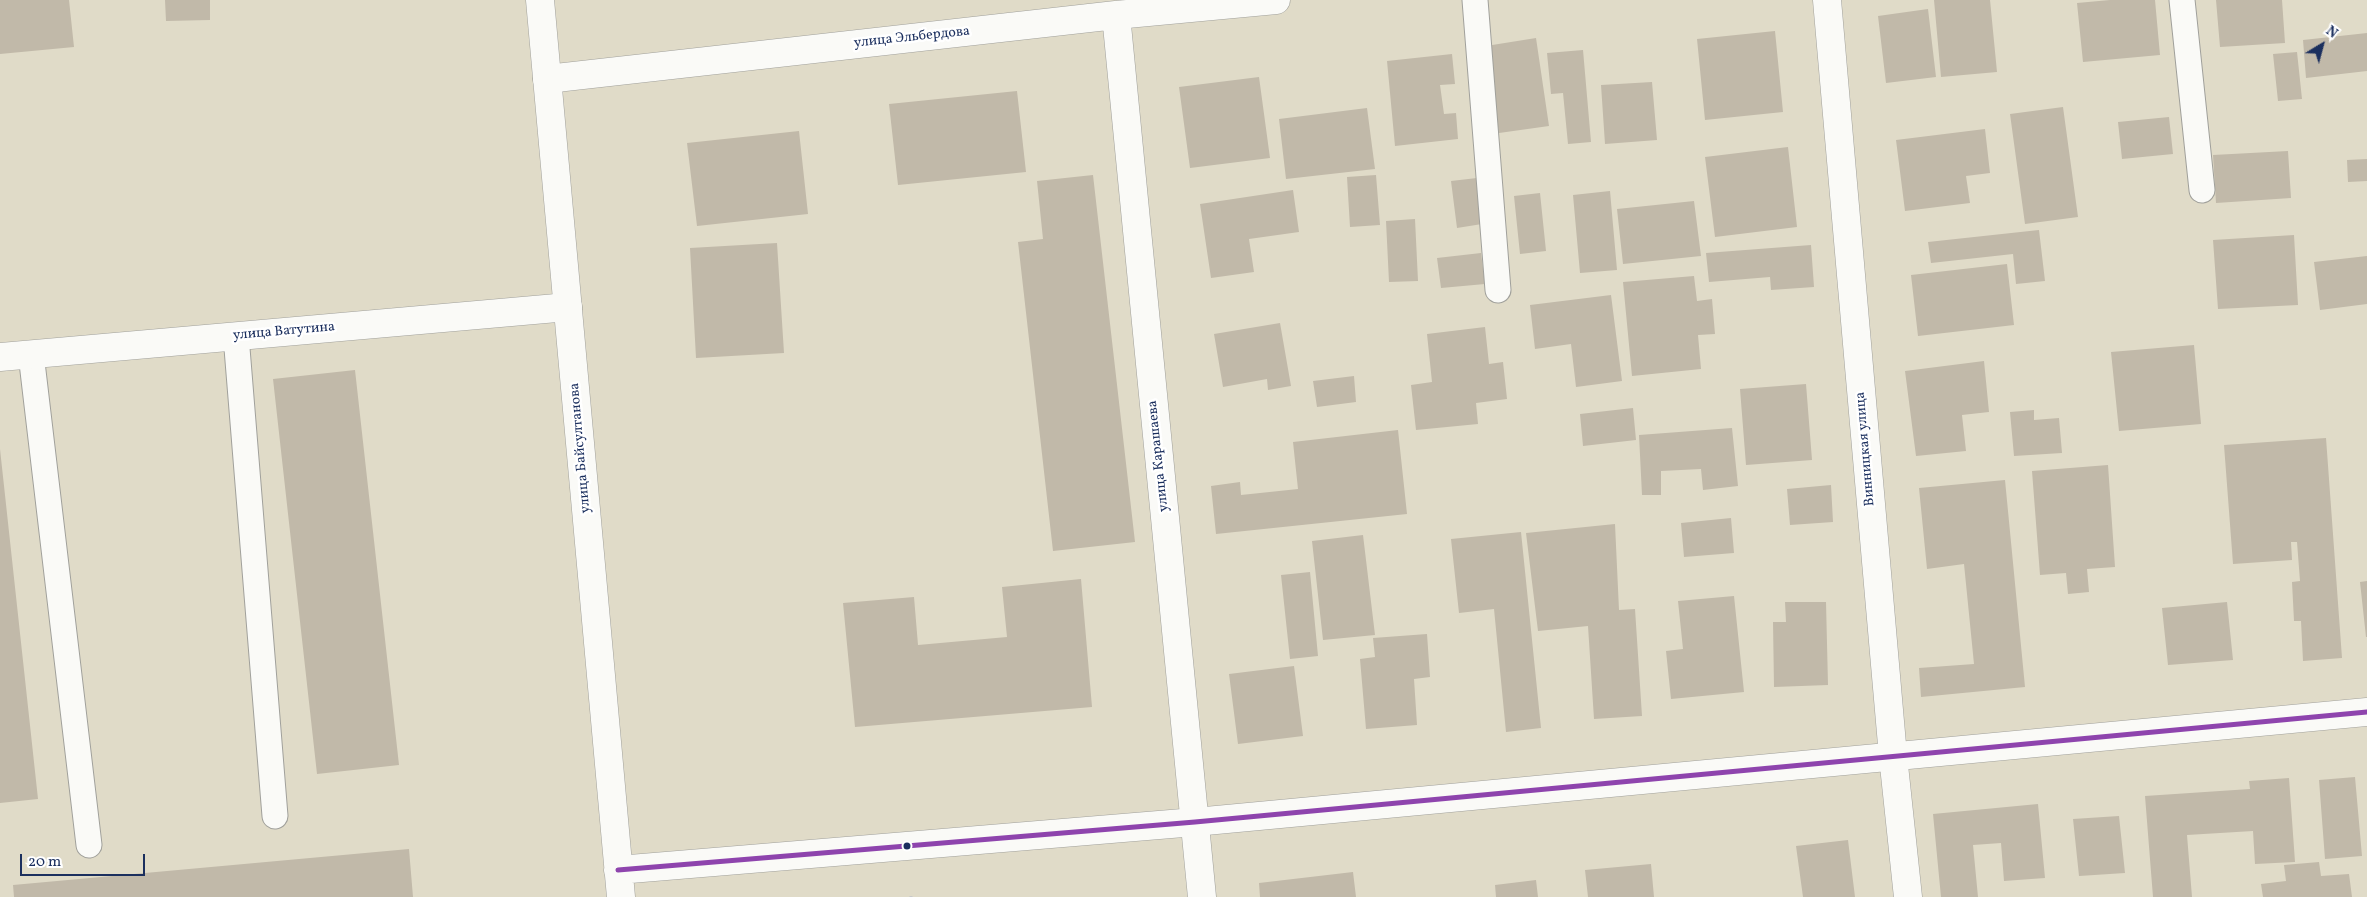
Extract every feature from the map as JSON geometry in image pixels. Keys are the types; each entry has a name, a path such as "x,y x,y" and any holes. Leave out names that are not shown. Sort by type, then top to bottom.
{"street":[{"name":"улица Байсултанова","path":"540,0 621,897"},
{"name":"улица Эльбердова","path":"547,79 1116,16 1182,4 1276,0"},
{"name":"Винницкая улица","path":"1827,0 1893,756 1908,897"},
{"name":"улица Карашаева","path":"1116,16 1202,897"},
{"name":"улица Ватутина","path":"0,357 568,307"},
{"path":"618,870 1195,822 2367,712"}],"lane":[{"path":"1475,0 1498,290"},
{"path":"2182,0 2202,190"},
{"path":"236,336 275,816"},
{"path":"32,354 89,845"}],"building":[{"path":"0,0 69,0 74,47 0,54"},
{"path":"165,0 210,0 210,20 166,21"},
{"path":"1934,0 1990,0 1997,72 1941,77"},
{"path":"2110,0 2155,0 2160,55 2083,62 2077,3"},
{"path":"2216,0 2282,0 2285,43 2220,47"},
{"path":"1928,9 1936,77 1886,83 1878,16"},
{"path":"1775,31 1783,112 1705,120 1697,39"},
{"path":"2367,33 2367,71 2306,78 2303,40"},
{"path":"1536,38 1549,126 1499,133 1486,46"},
{"path":"1583,50 1591,142 1568,144 1563,93 1551,94 1547,53"},
{"path":"2297,52 2302,99 2278,101 2273,54"},
{"path":"1452,54 1455,84 1440,85 1444,114 1456,113 1458,139 1395,146 1387,61"},
{"path":"1259,77 1270,158 1190,168 1179,87"},
{"path":"1652,82 1657,140 1605,144 1601,85"},
{"path":"1017,91 1026,172 898,185 889,104"},
{"path":"2063,107 2078,217 2025,224 2010,114"},
{"path":"1367,108 1375,169 1286,179 1279,119"},
{"path":"2169,117 2173,154 2122,159 2118,122"},
{"path":"1985,129 1990,173 1966,176 1970,203 1905,211 1896,140"},
{"path":"799,131 808,214 697,226 687,143"},
{"path":"1788,147 1797,227 1715,237 1705,157"},
{"path":"2288,151 2291,198 2216,203 2213,155"},
{"path":"2367,159 2367,181 2348,182 2347,160"},
{"path":"1093,175 1135,542 1053,551 1018,242 1043,239 1037,181"},
{"path":"1376,175 1380,225 1350,227 1347,177"},
{"path":"1477,178 1482,224 1457,228 1451,181"},
{"path":"1293,190 1299,232 1249,239 1254,272 1211,278 1200,204"},
{"path":"1610,191 1617,270 1580,273 1573,195"},
{"path":"1540,193 1546,251 1520,254 1514,196"},
{"path":"1694,201 1701,256 1623,264 1617,209"},
{"path":"1415,219 1418,281 1389,282 1386,221"},
{"path":"2039,230 2045,281 2016,284 2013,254 1931,263 1928,242"},
{"path":"2294,235 2298,305 2218,309 2213,240"},
{"path":"777,243 784,353 696,358 690,248"},
{"path":"1811,245 1814,287 1771,290 1770,277 1709,282 1706,253"},
{"path":"1481,253 1485,284 1441,288 1437,258"},
{"path":"2367,256 2367,304 2320,310 2314,262"},
{"path":"2007,264 2014,325 1918,336 1911,275"},
{"path":"1694,276 1697,301 1712,299 1715,334 1698,335 1701,369 1632,376 1623,282"},
{"path":"1611,295 1622,381 1576,387 1571,344 1535,349 1530,305"},
{"path":"1280,323 1291,386 1268,390 1267,379 1223,387 1214,334"},
{"path":"1485,327 1489,364 1503,362 1507,399 1476,403 1478,424 1416,430 1411,385 1432,382 1427,334"},
{"path":"2194,345 2201,424 2119,431 2111,352"},
{"path":"1984,361 1989,412 1962,415 1966,451 1916,456 1905,371"},
{"path":"355,370 399,765 317,774 273,379"},
{"path":"1354,376 1356,402 1317,407 1313,381"},
{"path":"1806,384 1812,460 1746,465 1740,389"},
{"path":"1633,408 1636,440 1583,446 1580,414"},
{"path":"2034,410 2034,420 2059,418 2062,453 2014,456 2010,412"},
{"path":"1732,428 1738,486 1703,490 1701,469 1661,471 1661,495 1642,495 1639,435"},
{"path":"1398,430 1407,514 1216,534 1211,486 1240,482 1241,495 1298,489 1293,442"},
{"path":"2326,438 2342,658 2303,661 2301,621 2294,621 2292,582 2300,581 2297,542 2291,542 2292,560 2233,564 2224,445"},
{"path":"0,449 38,799 0,803"},
{"path":"2108,465 2115,567 2087,569 2089,592 2068,594 2066,573 2040,575 2032,471"},
{"path":"2005,480 2025,687 1921,697 1919,668 1974,664 1964,564 1927,569 1919,488"},
{"path":"1831,485 1833,522 1790,525 1787,489"},
{"path":"1731,518 1734,553 1684,557 1681,523"},
{"path":"1615,524 1619,610 1635,609 1642,716 1594,719 1588,626 1538,631 1526,533"},
{"path":"1521,532 1541,728 1506,732 1494,609 1459,613 1451,539"},
{"path":"1363,535 1375,635 1323,640 1312,541"},
{"path":"1310,572 1318,656 1290,659 1281,575"},
{"path":"1081,579 1092,707 855,727 843,603 914,597 918,645 1007,637 1002,587"},
{"path":"2367,581 2367,637 2366,637 2360,582"},
{"path":"1734,596 1744,692 1671,699 1666,651 1683,649 1678,601"},
{"path":"1785,602 1826,602 1828,685 1774,687 1773,622 1786,622"},
{"path":"2227,602 2233,660 2168,665 2162,608"},
{"path":"1427,634 1430,677 1414,679 1417,725 1366,729 1360,659 1375,657 1373,638"},
{"path":"1294,666 1303,736 1238,744 1229,674"},
{"path":"2355,777 2362,856 2325,859 2319,780"},
{"path":"2289,778 2295,862 2255,864 2253,831 2187,835 2192,897 2153,897 2145,796 2250,789 2249,781"},
{"path":"2038,804 2045,878 2004,881 2001,843 1973,845 1978,897 1941,897 1933,814"},
{"path":"2119,816 2125,873 2079,876 2073,819"},
{"path":"1848,840 1855,897 1803,897 1796,846"},
{"path":"409,849 413,897 14,897 13,885"},
{"path":"2319,862 2321,876 2349,874 2352,897 2263,897 2261,884 2286,881 2284,865"},
{"path":"1651,864 1654,897 1588,897 1585,870"},
{"path":"1353,872 1356,897 1260,897 1259,883"},
{"path":"1536,880 1538,897 1496,897 1495,885"}],"transit line":[{"path":"618,870 1195,822 2367,712"}]}
